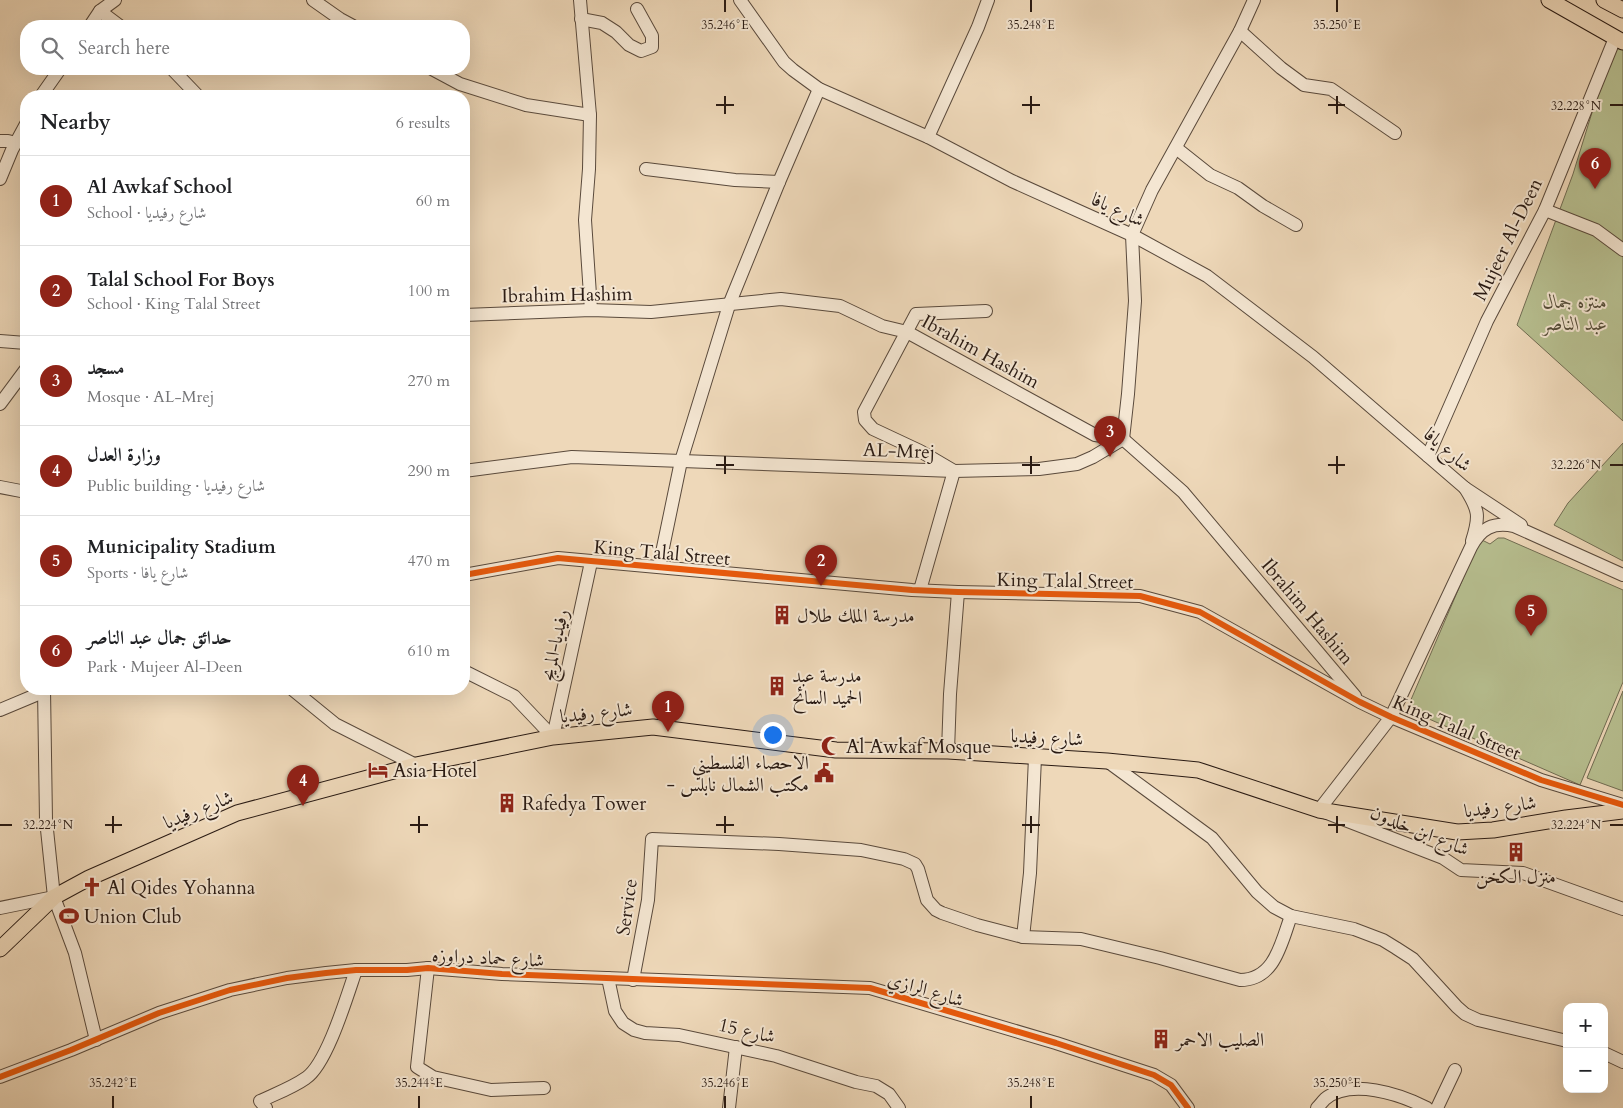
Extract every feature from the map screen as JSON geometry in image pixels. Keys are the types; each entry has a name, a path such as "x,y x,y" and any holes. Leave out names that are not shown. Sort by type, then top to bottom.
{"main road":[{"path":"1550,0 1619,40"},
{"path":"1604,0 1623,10"},
{"name":"شارع رفيديا","path":"0,949 54,897 89,878 237,813 416,765 553,737 653,726 836,750 948,751 1107,761 1198,770 1319,810 1457,832 1493,830 1623,811"}],"street":[{"path":"94,20 100,11 115,0"},
{"path":"313,0 342,20"},
{"path":"580,0 590,115 589,169 585,220 591,310"},
{"name":"شارع يافا","path":"740,0 784,62 792,70 820,89 928,137 1012,181 1132,235 1207,276 1313,357 1465,488"},
{"path":"928,137 978,27 988,0"},
{"path":"1123,439 1135,302 1132,235 1152,190 1240,30 1254,0"},
{"path":"581,19 602,23 616,32 629,45 642,51 652,48 652,36 637,9"},
{"path":"100,11 112,20"},
{"path":"1240,30 1281,68 1304,85 1331,89 1395,134"},
{"name":"Mujeer Al-Deen","path":"1428,456 1487,321 1545,210 1619,40"},
{"path":"45,90 56,75"},
{"path":"178,75 192,90"},
{"path":"440,75 459,90"},
{"path":"659,567 681,461 729,304 779,182 820,89"},
{"path":"470,92 526,105 590,115"},
{"path":"0,179 20,135"},
{"path":"0,141 16,143"},
{"path":"1176,148 1210,175 1238,188 1263,206 1296,225"},
{"path":"646,169 735,180 779,182"},
{"path":"1545,210 1596,230 1623,250"},
{"name":"Ibrahim Hashim","path":"470,315 591,310 651,312 781,299 840,306 882,326 907,332 1095,435 1123,439 1183,492 1360,702"},
{"path":"920,590 954,471 920,451 873,429 865,420 864,412 916,314 986,311"},
{"path":"0,340 20,342"},
{"path":"0,404 20,377"},
{"name":"AL-Mrej","path":"470,470 572,457 954,471 1039,469 1077,464 1094,457 1123,439"},
{"path":"0,487 20,491"},
{"path":"1465,488 1542,539"},
{"path":"1319,810 1391,717 1474,542 1477,512 1475,504 1465,488"},
{"path":"1474,542 1489,528 1504,524 1514,526 1623,575"},
{"name":"King Talal Street","path":"470,574 558,558 920,590 1140,596 1200,612 1360,702 1391,717 1541,780 1623,805"},
{"name":"رفيديا-المريج","path":"553,737 591,562"},
{"path":"948,751 950,694 958,592"},
{"path":"470,674 514,696 553,737"},
{"path":"0,710 34,695"},
{"path":"43,695 46,820 54,897 75,953 96,1040"},
{"path":"299,695 335,724 416,765"},
{"path":"1035,757 1030,873 1023,937 1081,939 1240,980 1248,980 1260,976 1270,968 1291,916"},
{"path":"1107,761 1212,838 1274,907 1291,916 1354,929 1383,940 1413,959 1457,1007 1472,1017 1563,1040"},
{"name":"شارع ابن خلدون","path":"1319,810 1443,858 1461,870 1523,873 1623,910"},
{"name":"Service","path":"633,980 648,900 652,840 779,844 861,850 909,860 918,869 927,900 936,910 977,925 1023,937"},
{"path":"0,908 54,897"},
{"path":"428,968 417,1067 433,1077 491,1090 544,1088"},
{"name":"شارع حماد دراوزه","path":"0,1077 96,1040 159,1013 230,990 294,977 356,970 428,968 502,974 633,980"},
{"path":"266,1108 260,1101 307,1078 321,1059 338,1021 356,970"},
{"name":"شارع 15","path":"608,978 615,1012 622,1023 628,1027 640,1032 679,1035 776,1056 856,1082 876,1086 889,1094 900,1108"},
{"name":"شارع الرازي","path":"633,980 870,988 1056,1043 1154,1075 1170,1085 1188,1108"},
{"path":"729,1108 736,1047"},
{"path":"1608,1055 1623,1062"},
{"path":"1436,1108 1455,1070"},
{"path":"1317,1108 1326,1099 1338,1092 1357,1089 1396,1096 1427,1108"}],"green space":[{"name":"منتزه جمال عبد الناصر","path":"1615,38 1623,42 1623,421 1517,325 1573,174"},
{"path":"1623,443 1623,561 1554,525 1568,503"},
{"path":"1498,538 1504,538 1623,590 1623,682 1580,785 1413,712 1410,702 1480,539 1490,544"},
{"path":"1623,691 1623,791 1587,778"}],"cycle path":[{"path":"470,574 558,558 912,590 1140,596 1200,612 1360,702 1391,717 1541,780 1623,805"},
{"path":"0,1077 159,1013 230,990 287,978 326,973 356,970 428,968 502,974 870,988 1056,1043 1154,1075 1171,1085 1188,1108"}],"place":[{"name":"حدائق جمال عبد الناصر","path":"1595,189"},
{"name":"مسجد","path":"1110,457"},
{"name":"Talal School For Boys","path":"821,586"},
{"name":"مدرسة الملك طلال","path":"782,615"},
{"name":"Municipality Stadium","path":"1531,636"},
{"name":"مدرسة عبد الحميد السائح","path":"777,686"},
{"name":"Al Awkaf School","path":"668,732"},
{"name":"Al Awkaf Mosque","path":"831,746"},
{"name":"Asia Hotel","path":"378,770"},
{"name":"الاحصاء الفلسطيني - مكتب الشمال نابلس","path":"824,773"},
{"name":"Rafedya Tower","path":"507,803"},
{"name":"وزارة العدل","path":"303,806"},
{"name":"منزل الكخن","path":"1516,852"},
{"name":"Al Qides Yohanna","path":"92,887"},
{"name":"Union Club","path":"69,916"},
{"name":"الصليب الاحمر","path":"1161,1039"}]}
